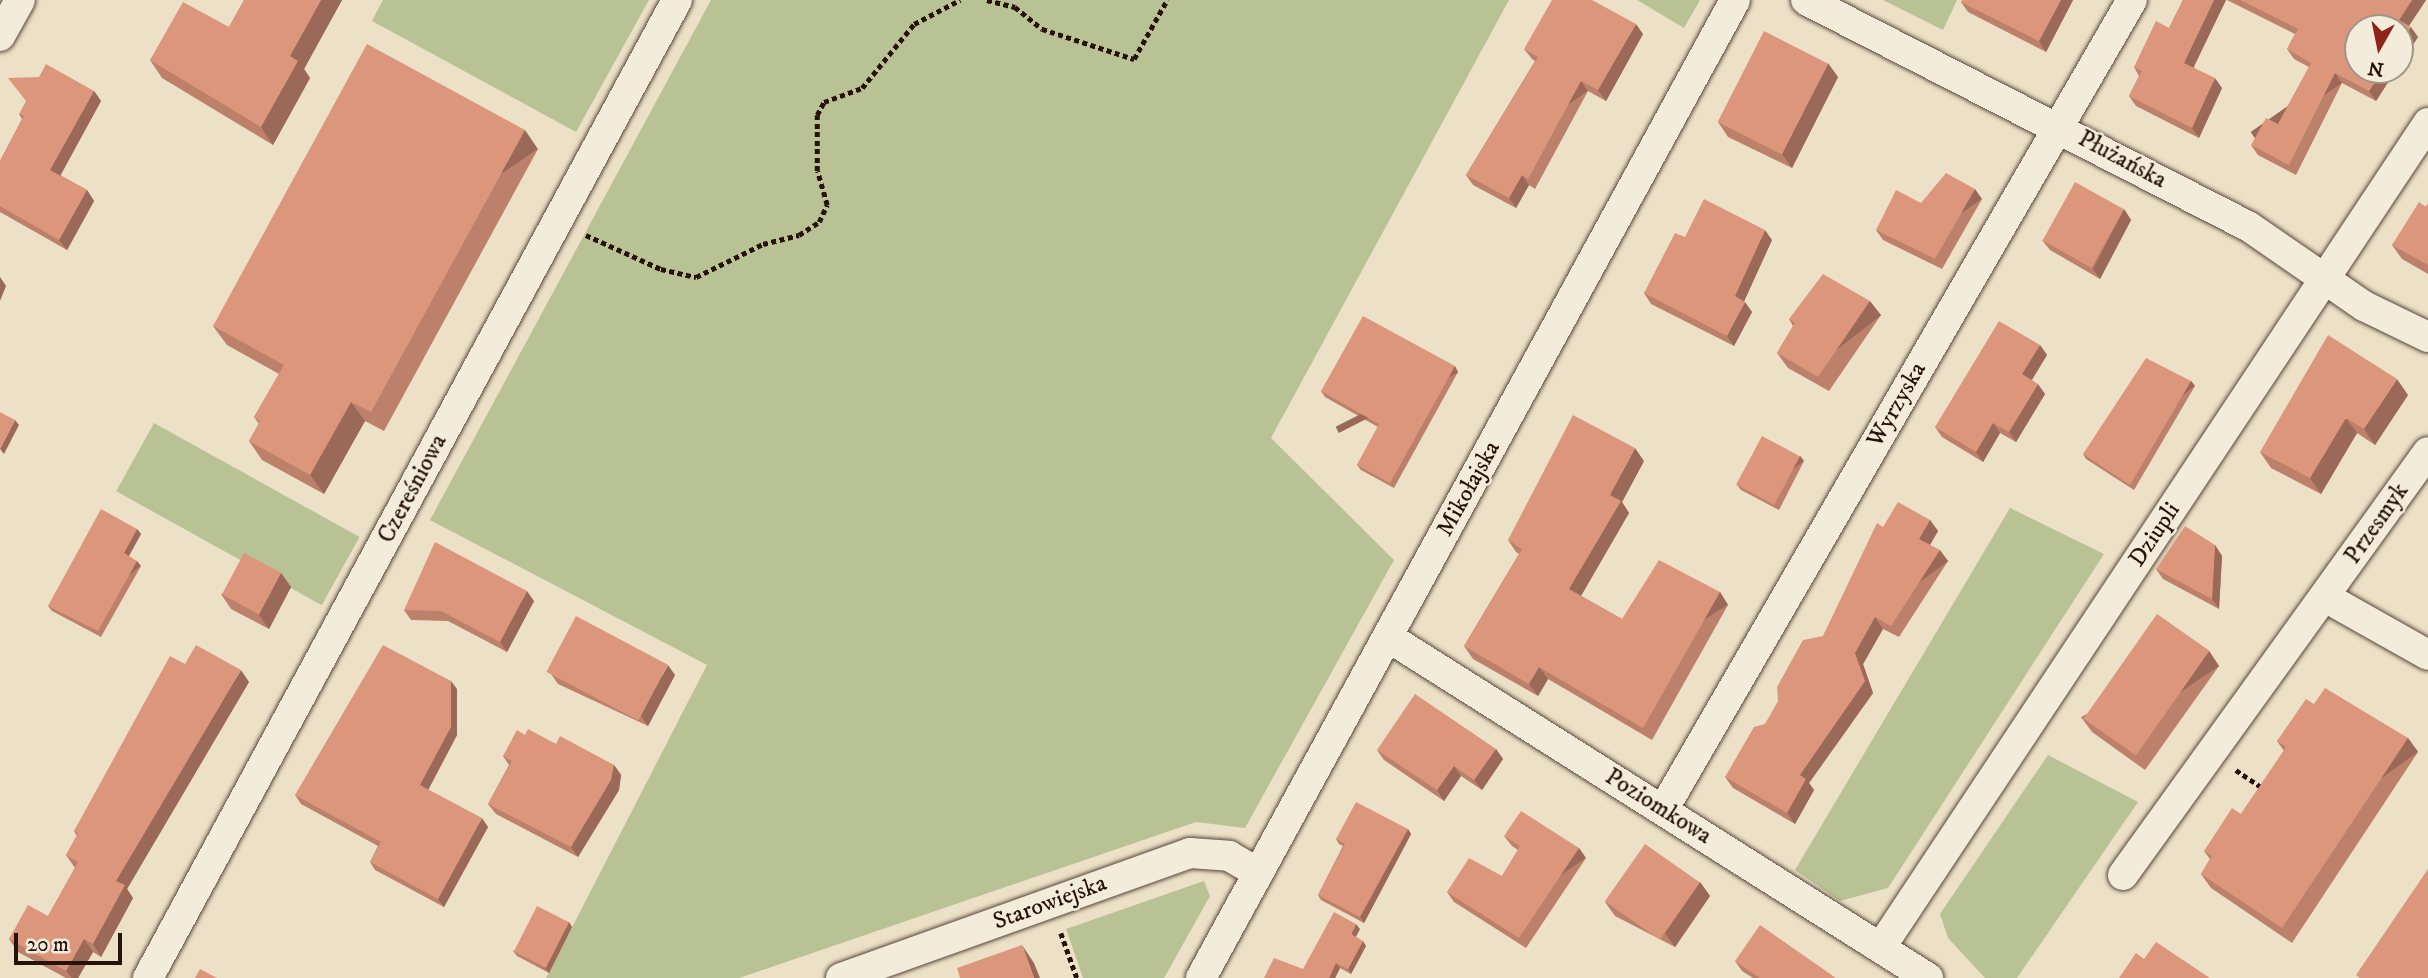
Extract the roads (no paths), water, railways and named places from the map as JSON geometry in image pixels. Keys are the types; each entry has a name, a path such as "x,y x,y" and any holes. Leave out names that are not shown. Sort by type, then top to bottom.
{"street":[{"path":"0,36 20,0"},
{"name":"Czereśniowa","path":"148,978 677,0"},
{"name":"Mikołajska","path":"1201,978 1735,0"},
{"name":"Płużańska","path":"1806,0 2248,226 2325,280 2428,337"},
{"name":"Wyrzyska","path":"1663,810 2132,0"},
{"name":"Dziupli","path":"1881,947 2428,123"},
{"name":"Przesmyk","path":"2123,875 2428,452"},
{"path":"2325,597 2428,655"},
{"name":"Poziomkowa","path":"1388,637 1927,978"},
{"name":"Starowiejska","path":"841,978 1190,853 1228,856 1258,873"}]}
